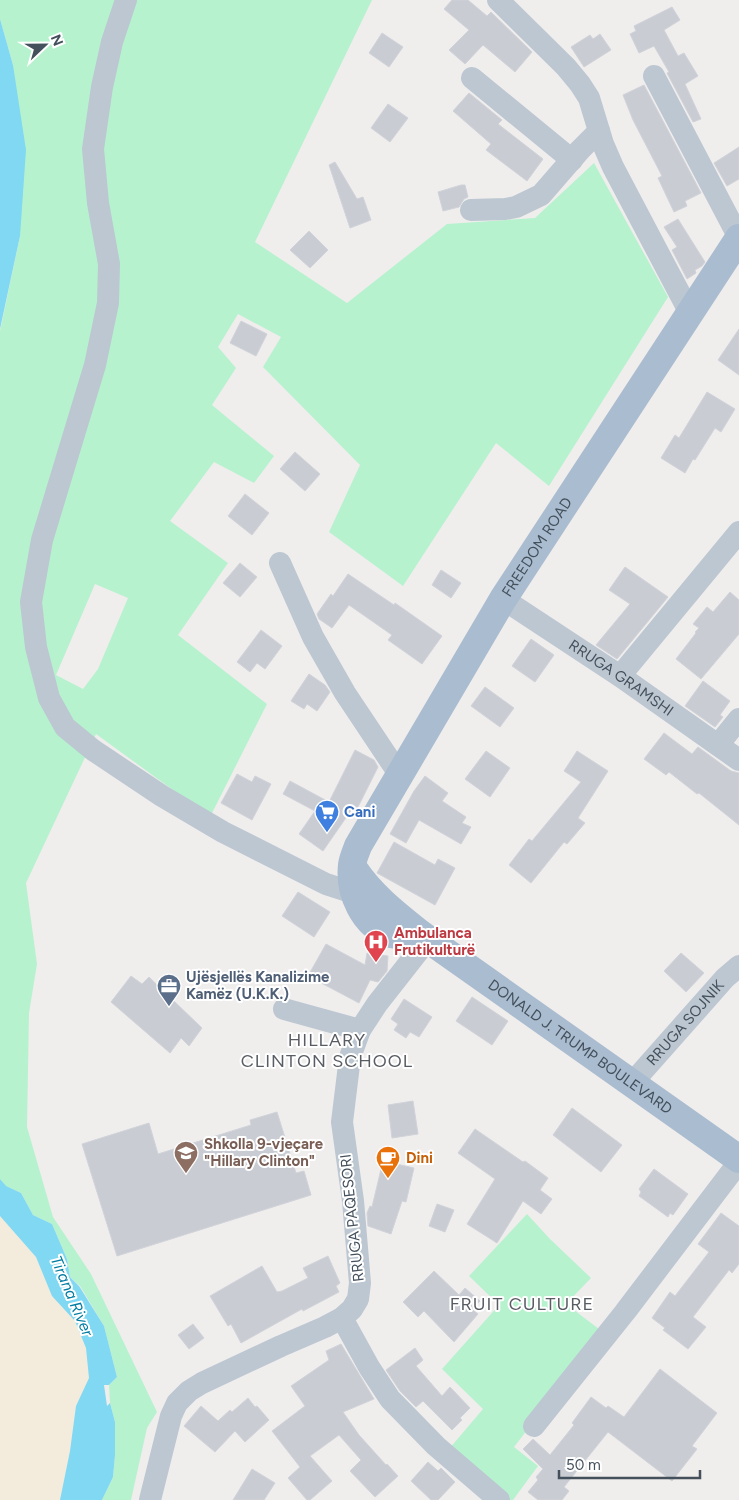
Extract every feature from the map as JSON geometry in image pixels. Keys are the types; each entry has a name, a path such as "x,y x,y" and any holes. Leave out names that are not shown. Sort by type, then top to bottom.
{"main road":[{"name":"FREEDOM ROAD","path":"352,866 358,846 503,599 739,238"},
{"path":"352,866 351,878 354,893 363,911 374,925 393,934 425,937"},
{"name":"DONALD J. TRUMP BOULEVARD","path":"352,866 361,880 383,903 425,937 633,1082 739,1160"}],"street":[{"path":"126,0 112,42 102,87 93,150 98,203 109,264 108,303 94,365 42,540 31,602 36,647 49,698 65,727 93,750 162,796 232,837 326,884 354,893"},
{"path":"498,0 566,67 580,84 588,98 613,166 690,313"},
{"path":"654,76 739,238"},
{"path":"472,78 572,160"},
{"path":"471,210 505,209 542,195 599,131"},
{"path":"620,676 739,532"},
{"path":"280,563 313,637 345,693 399,774"},
{"name":"RRUGA GRAMSHI","path":"503,599 620,676 739,760"},
{"path":"718,745 739,718"},
{"name":"RRUGA PAQESORI","path":"150,1500 171,1416 177,1403 189,1391 202,1382 342,1318 352,1309 358,1299 360,1284 353,1201 342,1122 350,1057 360,1030 425,937"},
{"name":"RRUGA SOJNIK","path":"633,1082 725,978 739,966"},
{"path":"284,1009 360,1030"},
{"path":"534,1426 625,1312 739,1160"},
{"path":"342,1318 369,1367 390,1399 436,1446 499,1500"}],"green space":[{"path":"0,0 372,0 255,242 347,303 447,224 535,218 594,163 668,297 549,486 496,443 403,586 329,532 360,465 263,367 281,337 238,314 218,347 236,368 212,405 274,456 254,483 214,462 170,521 228,563 178,635 267,704 210,817 96,734 26,883 37,964 29,1013 27,1127 53,1217 91,1274 157,1412 147,1428 131,1500 102,1500 113,1477 115,1422 110,1403 109,1385 117,1377 104,1326 80,1286 70,1277 67,1259 52,1224 33,1215 21,1193 5,1186 0,1179 0,331 20,236 13,65 0,19","holes":["95,584 128,598 98,669 83,689 56,675"]},
{"path":"527,1214 591,1278 566,1304 603,1332 514,1447 538,1466 513,1500 509,1500 449,1449 483,1409 442,1369 499,1305 469,1276"}],"sand":[{"path":"0,1216 36,1257 52,1296 75,1321 86,1348 89,1378 76,1406 70,1451 60,1500 0,1500"}],"water":[{"path":"0,19 13,65 26,150 20,236 0,329"},
{"name":"Tirana River","path":"0,1179 6,1186 21,1193 33,1215 52,1224 67,1259 70,1277 79,1286 104,1326 117,1377 109,1385 104,1385 107,1406 110,1403 115,1422 115,1455 113,1477 102,1500 60,1500 70,1451 76,1406 89,1378 86,1348 75,1321 52,1296 36,1257 0,1216"}],"building":[{"path":"452,0 468,0 487,16 491,12 532,52 515,72 483,45 465,64 449,50 469,30 444,9"},
{"path":"672,7 680,20 664,30 678,56 684,53 698,76 685,84 701,119 693,122 654,46 639,53 630,34 636,31 634,26"},
{"path":"382,33 403,47 389,67 369,53"},
{"path":"600,34 611,50 584,67 571,47 590,35 593,39"},
{"path":"644,85 701,193 685,201 687,206 674,212 658,178 662,176 633,120 623,95"},
{"path":"469,93 502,120 498,124 543,159 527,181 486,150 491,144 453,111"},
{"path":"388,104 408,118 390,142 371,128"},
{"path":"739,147 739,179 727,186 714,163"},
{"path":"335,162 357,199 363,197 371,220 350,228 329,165"},
{"path":"465,185 468,197 464,199 459,207 443,211 438,192"},
{"path":"678,219 705,262 695,270 696,273 687,279 672,250 677,247 664,227"},
{"path":"309,231 328,250 310,268 290,250"},
{"path":"241,321 267,334 256,356 230,343"},
{"path":"739,329 739,375 718,360"},
{"path":"707,392 735,409 721,432 715,428 685,473 661,458 675,435 679,438"},
{"path":"295,452 320,474 305,491 280,469"},
{"path":"245,494 269,513 252,535 228,516"},
{"path":"240,563 257,577 240,597 223,583"},
{"path":"625,567 668,597 617,659 596,645 630,604 609,590"},
{"path":"441,570 461,583 451,598 432,585"},
{"path":"348,574 394,605 395,603 442,636 422,664 388,640 392,635 349,605 332,628 319,619 317,614 331,594 333,596"},
{"path":"730,592 739,600 739,634 701,679 676,659 699,628 693,624 707,607 713,612"},
{"path":"261,630 282,646 265,669 257,663 250,672 237,662"},
{"path":"531,639 554,655 535,682 512,666"},
{"path":"309,674 325,685 330,692 317,711 307,704 304,709 291,701"},
{"path":"703,681 730,701 720,715 723,717 715,727 685,706"},
{"path":"485,687 514,708 500,727 471,706"},
{"path":"664,733 692,754 698,747 731,771 739,773 739,825 669,772 666,775 644,759"},
{"path":"355,750 374,760 378,767 356,811 352,809 323,851 299,834 315,811 283,794 290,781 329,802"},
{"path":"486,751 510,768 490,797 465,779"},
{"path":"577,751 608,771 578,818 585,823 567,844 564,842 531,883 509,865 529,839 532,841 581,782 564,771"},
{"path":"237,774 252,782 255,776 271,784 252,820 221,803"},
{"path":"425,776 448,793 442,801 466,817 462,823 471,827 461,844 419,820 406,843 390,834 414,791"},
{"path":"394,842 435,865 438,859 455,868 435,905 377,873"},
{"path":"298,892 330,912 314,937 282,916"},
{"path":"326,944 365,965 367,953 388,956 387,971 378,982 370,980 359,1003 308,976"},
{"path":"681,953 704,973 686,992 664,971"},
{"path":"131,976 142,984 149,977 202,1028 189,1046 181,1038 170,1053 111,1002"},
{"path":"472,997 508,1021 492,1045 456,1021"},
{"path":"404,999 432,1017 419,1037 410,1032 406,1038 394,1030 398,1024 391,1019"},
{"path":"413,1101 418,1134 392,1138 388,1105"},
{"path":"572,1108 622,1145 601,1172 553,1135"},
{"path":"277,1112 296,1173 304,1171 311,1195 117,1256 82,1144 149,1123 158,1154 251,1125 250,1120"},
{"path":"475,1129 548,1178 540,1190 552,1199 541,1214 523,1201 497,1243 467,1224 495,1179 458,1153"},
{"path":"383,1161 414,1168 406,1202 402,1201 391,1234 368,1226 367,1213 370,1206 372,1207"},
{"path":"654,1169 688,1194 673,1215 670,1213 668,1217 639,1196 641,1192 639,1189"},
{"path":"437,1204 454,1210 445,1232 429,1226"},
{"path":"721,1213 739,1226 739,1264 732,1273 729,1270 693,1317 706,1327 688,1349 663,1330 665,1328 652,1318 670,1292 675,1296 709,1252 698,1244"},
{"path":"328,1256 340,1283 336,1286 339,1292 303,1311 302,1309 241,1343 231,1324 228,1326 210,1296 262,1266 277,1292 282,1291 308,1278 303,1268"},
{"path":"434,1271 459,1295 465,1288 480,1301 472,1309 478,1314 454,1342 424,1311 418,1317 403,1302"},
{"path":"193,1324 204,1338 189,1349 178,1335"},
{"path":"341,1344 374,1399 343,1412 359,1435 398,1476 375,1497 350,1471 361,1460 339,1435 310,1456 332,1481 310,1500 307,1500 288,1478 300,1467 272,1431 305,1406 291,1386 329,1360 326,1351"},
{"path":"415,1348 423,1360 416,1366 442,1396 450,1387 470,1408 452,1430 423,1401 416,1407 400,1391 386,1370"},
{"path":"660,1369 717,1413 692,1446 697,1449 672,1481 608,1432 564,1487 569,1491 562,1500 538,1500 528,1492 538,1480 536,1477 543,1469 523,1449 533,1439 550,1455 574,1425 572,1423 591,1397 606,1408 608,1406 624,1417"},
{"path":"248,1398 269,1420 245,1442 235,1431 215,1452 184,1426 201,1406 218,1421"},
{"path":"428,1462 438,1471 441,1468 455,1482 438,1500 431,1500 411,1481"},
{"path":"252,1469 275,1483 264,1500 233,1500"}],"place":[{"name":"Cani","path":"327,833"},
{"name":"Ambulanca Frutikulturë","path":"376,963"},
{"name":"Ujësjellës Kanalizime Kamëz (U.K.K.)","path":"169,1007"},
{"name":"Shkolla 9-vjeçare \"Hillary Clinton\"","path":"186,1174"},
{"name":"Dini","path":"388,1179"}],"district":[{"name":"HILLARY CLINTON SCHOOL","path":"327,1050"},
{"name":"FRUIT CULTURE","path":"522,1304"}]}
